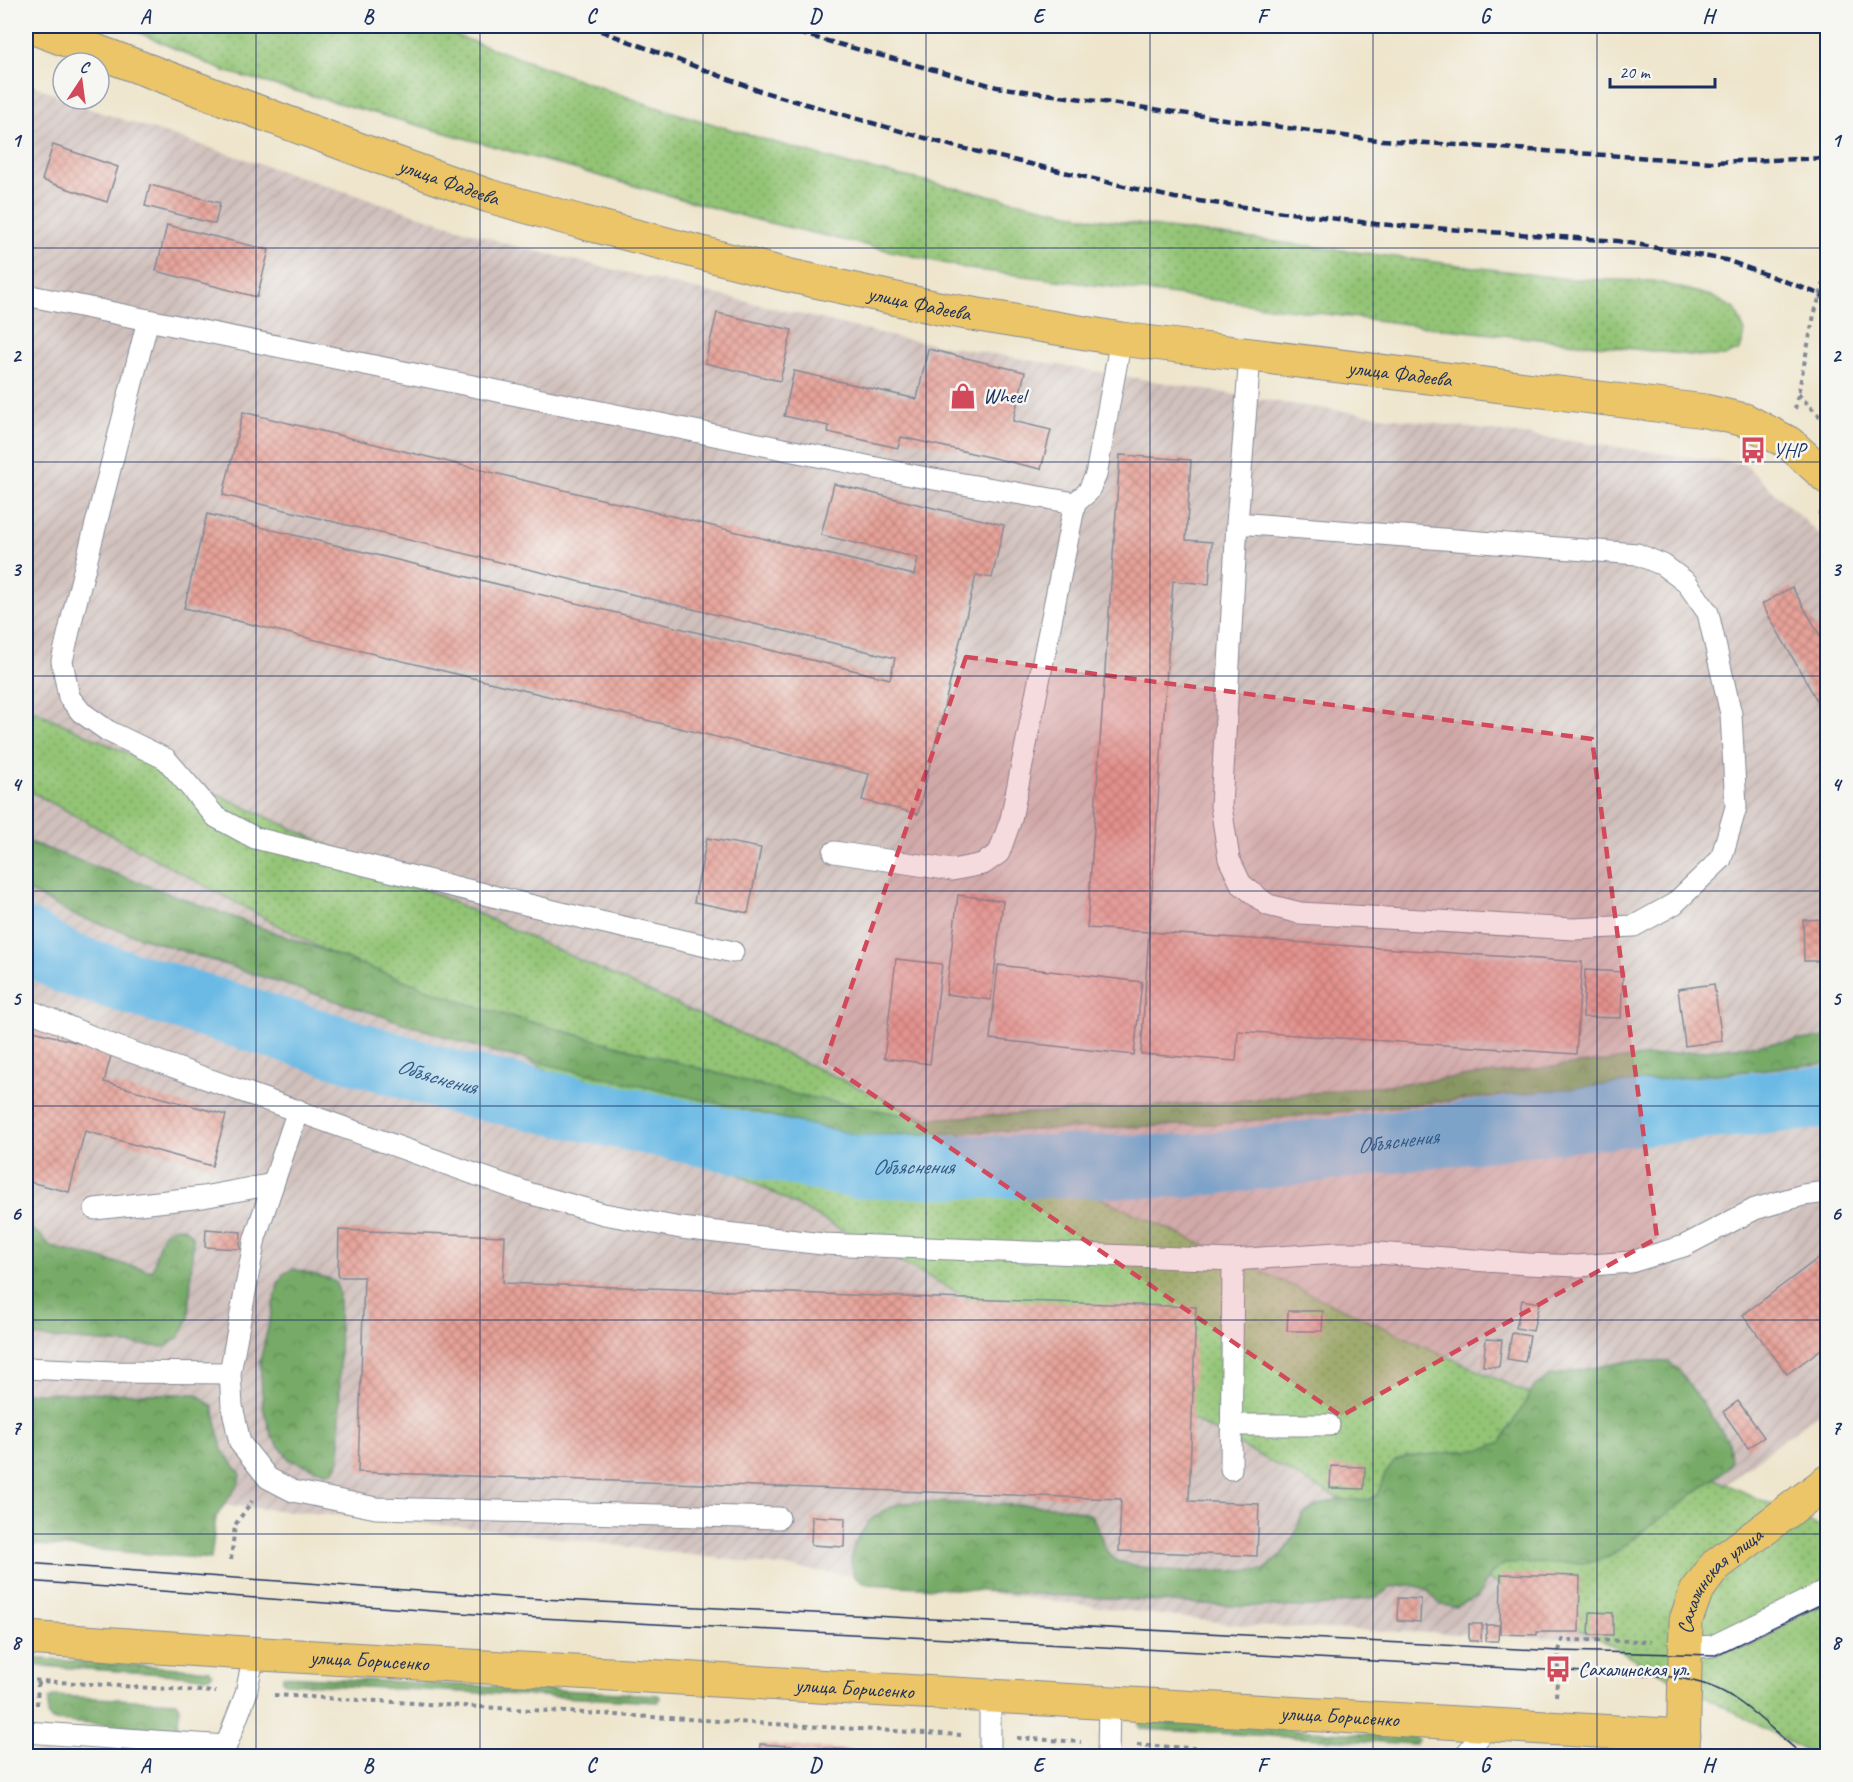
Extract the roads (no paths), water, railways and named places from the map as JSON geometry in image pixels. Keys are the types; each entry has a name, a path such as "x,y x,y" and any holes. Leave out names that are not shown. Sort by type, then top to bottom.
{"main road":[{"name":"улица Фадеева","path":"42,28 382,159 512,202 787,275 943,309 1121,339 1706,411 1745,420 1789,442 1827,478"},
{"name":"Сахалинская улица","path":"1683,1746 1686,1620 1696,1592 1715,1566 1827,1481"},
{"name":"улица Борисенко","path":"26,1638 1488,1725 1683,1746"}],"lane":[{"path":"26,295 916,476 1075,503"},
{"path":"148,320 63,661 69,697 81,712 108,731 166,759 216,817 255,838 570,915 733,952"},
{"path":"834,852 952,870 983,864 999,853 1011,819 1075,503 1088,492 1096,475 1121,339"},
{"path":"1237,523 1637,554 1663,565 1687,583 1708,613 1731,714 1736,807 1721,859 1674,904 1634,926 1574,929 1300,914 1268,905 1241,884 1229,859 1221,806 1237,523 1250,356"},
{"path":"26,1009 112,1045 528,1193 604,1214 681,1228 823,1244 1233,1260 1336,1253 1377,1253 1568,1265 1631,1262 1684,1246 1755,1209 1803,1195 1827,1192"},
{"path":"298,1110 255,1238 230,1373 232,1406 240,1443 268,1478 293,1491 376,1508 779,1518"},
{"path":"95,1209 203,1197 273,1184"},
{"path":"1231,1469 1233,1260"},
{"path":"26,1368 113,1372 230,1373"},
{"path":"1231,1425 1329,1425"},
{"path":"1686,1645 1713,1646 1827,1590"},
{"path":"26,1732 223,1751 246,1694 254,1653"},
{"path":"990,1696 990,1746"},
{"path":"1108,1750 1109,1703"},
{"path":"1465,1756 1488,1725"}],"waterway":[{"name":"Объяснения","path":"26,940 68,964 456,1083 855,1167 1191,1166 1573,1120 1828,1097"}],"tram line":[{"path":"26,1563 503,1597 1559,1651 1716,1655 1828,1601"},
{"path":"26,1581 502,1616 1664,1676 1701,1683 1727,1694 1753,1712 1804,1756"}],"railway":[{"path":"588,26 760,91 953,146 1175,198 1376,224 1618,241 1726,260 1828,297"},
{"path":"772,26 997,87 1366,139 1711,162 1828,158"}],"place":[{"name":"Wheel","path":"963,396"},
{"name":"УНР","path":"1753,450"},
{"name":"Сахалинская ул.","path":"1558,1669"}]}
